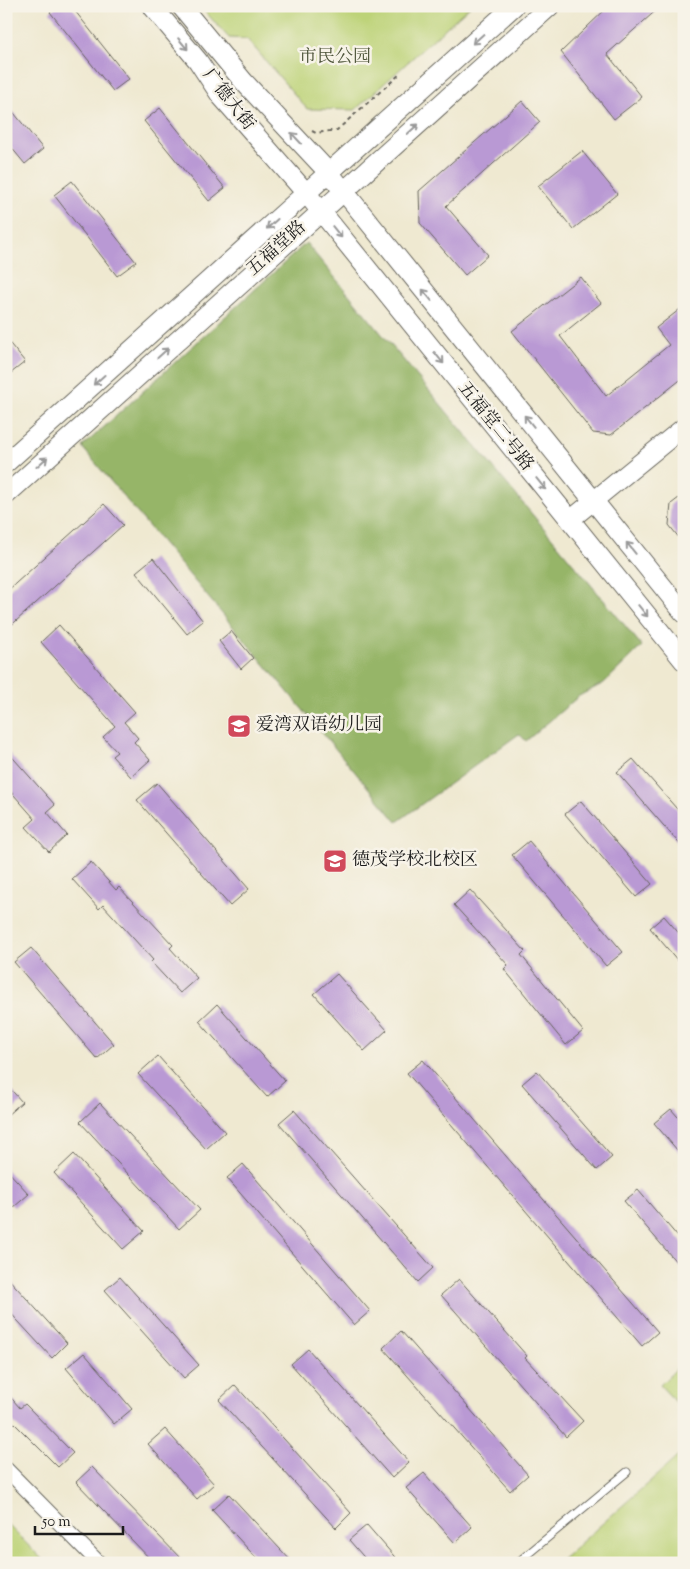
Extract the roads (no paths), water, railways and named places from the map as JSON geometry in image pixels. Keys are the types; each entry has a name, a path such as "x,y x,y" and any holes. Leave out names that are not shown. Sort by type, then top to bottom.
{"main road":[{"name":"广德大街","path":"152,6 198,61 221,96 307,194"},
{"name":"广德大街","path":"181,6 244,82 330,174"},
{"name":"五福堂路","path":"6,463 330,174 514,6"},
{"name":"五福堂路","path":"6,495 550,6"},
{"name":"五福堂二号路","path":"330,174 684,613"},
{"name":"五福堂二号路","path":"307,194 684,661"}],"street":[{"path":"570,520 684,427"},
{"path":"6,1469 99,1563"}],"lane":[{"path":"517,1563 627,1472"}],"place":[{"name":"爱湾双语幼儿园","path":"239,726"},
{"name":"德茂学校北校区","path":"335,861"}],"park label":[{"name":"市民公园","path":"335,58"}]}
